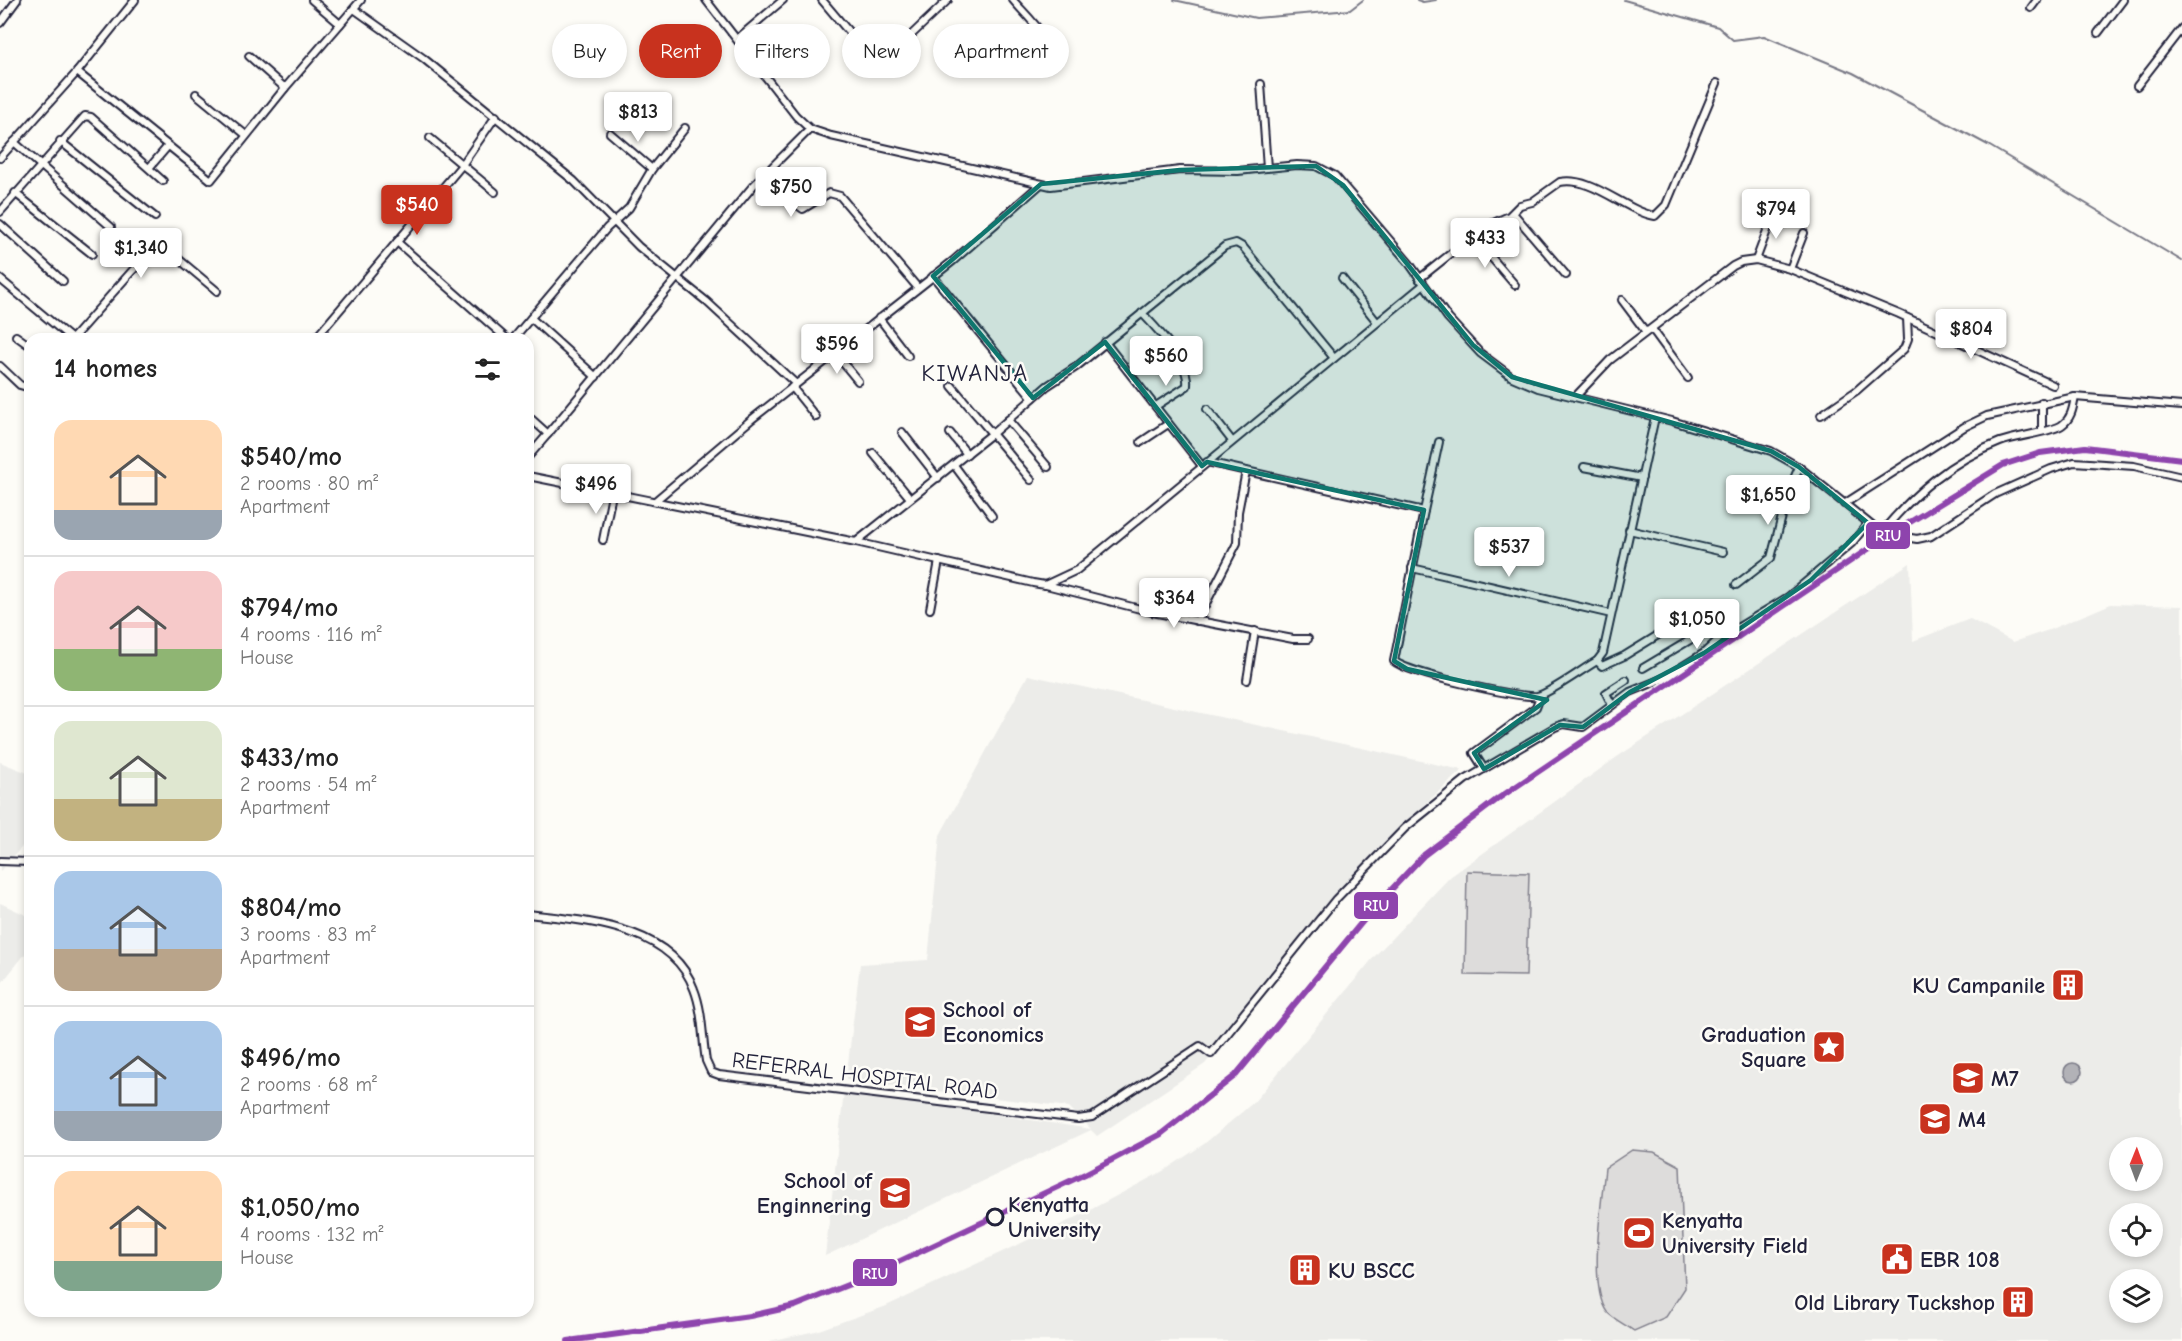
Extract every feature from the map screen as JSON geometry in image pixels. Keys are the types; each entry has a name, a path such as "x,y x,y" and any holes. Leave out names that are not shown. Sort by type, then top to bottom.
{"street":[{"path":"0,23 17,0"},
{"path":"0,158 77,72 135,0"},
{"path":"312,0 340,24"},
{"path":"77,72 211,180 285,88 361,0"},
{"path":"706,0 734,35"},
{"path":"755,24 783,0"},
{"path":"822,0 865,55 874,63 887,58 948,0"},
{"path":"1013,0 1033,24"},
{"path":"2031,8 2037,0"},
{"path":"2098,33 2123,0"},
{"path":"354,9 423,58 574,181 614,223 677,276 794,386 816,417"},
{"path":"2137,86 2182,28"},
{"path":"249,56 285,88"},
{"path":"767,78 796,116 810,129 873,147 1041,184 1063,185 1180,170 1305,165 1328,170 1409,263 1421,282 1473,345 1512,377 1538,388 1655,417 1771,451 1798,467 1881,533 1917,539 1931,536 1995,494 2051,468 2074,462 2134,466 2182,477"},
{"path":"1045,585 1077,570 1377,322 1473,236 1513,213 1520,205 1532,202 1566,181 1616,197 1631,208 1655,216 1666,205 1717,83"},
{"path":"1261,84 1268,168"},
{"path":"196,94 246,135"},
{"path":"0,212 81,117 87,116 163,181"},
{"path":"320,333 462,165 496,116"},
{"path":"518,333 607,228 629,208 652,170 685,128"},
{"path":"534,450 760,178 810,129"},
{"path":"610,133 652,170"},
{"path":"430,138 495,192"},
{"path":"14,141 111,227"},
{"path":"60,141 155,218"},
{"path":"149,168 168,146"},
{"path":"760,178 803,209 829,193 840,196 918,288"},
{"path":"655,501 794,386 933,276 1041,184"},
{"path":"15,193 92,254"},
{"path":"1756,260 1774,212"},
{"path":"1513,213 1566,275"},
{"path":"0,224 63,281"},
{"path":"1790,269 1804,233"},
{"path":"1473,236 1515,285"},
{"path":"397,242 500,333"},
{"path":"856,542 993,434 1033,398 1106,342 1216,251 1236,243 1257,263 1334,358"},
{"path":"77,333 132,271 157,247 174,255 217,291"},
{"path":"1575,397 1599,370 1732,266 1756,260 1790,269 1907,318 2054,385"},
{"path":"933,276 1033,398"},
{"path":"1342,278 1377,322"},
{"path":"0,279 65,333"},
{"path":"1622,300 1688,378"},
{"path":"1142,313 1163,335 1181,364 1187,381 1186,386 1178,393 1156,406"},
{"path":"531,318 596,377"},
{"path":"879,318 908,356"},
{"path":"1821,415 1856,391 1904,349 1908,339 1907,318"},
{"path":"16,336 24,342"},
{"path":"1106,342 1168,424 1205,464 1424,511"},
{"path":"835,353 858,381"},
{"path":"0,366 20,385 24,386"},
{"path":"952,386 1031,480"},
{"path":"1881,533 1926,487 1957,461 2001,442 2057,428 2069,420 2075,397"},
{"path":"1844,504 1972,423 2042,402 2075,397 2182,406"},
{"path":"2042,402 2042,430"},
{"path":"1207,410 1232,441"},
{"path":"1439,442 1394,661 1407,669 1431,675 1502,692 1540,696 1597,660 1604,648 1655,417"},
{"path":"1008,420 1048,467"},
{"path":"534,421 548,434"},
{"path":"1141,442 1168,424"},
{"path":"902,432 938,478"},
{"path":"950,433 967,454"},
{"path":"873,453 910,498"},
{"path":"954,465 992,516"},
{"path":"1584,467 1642,478"},
{"path":"1736,585 1771,558 1789,490 1798,467"},
{"path":"1197,621 1237,543 1238,512 1246,471"},
{"path":"534,477 856,542 997,576 1045,585 1118,605 1255,632 1308,639"},
{"path":"603,540 612,494"},
{"path":"1540,696 1539,705 1474,753 1484,769 1560,725 1583,727 1630,692 1662,679 1704,653 1719,639 1788,597 1852,543 1868,524"},
{"path":"1629,530 1723,552"},
{"path":"930,609 939,561"},
{"path":"1413,568 1611,614"},
{"path":"1597,660 1602,666 1617,660 1689,616 1692,616 1702,626 1700,634 1643,668"},
{"path":"1247,680 1255,632"},
{"path":"1612,705 1606,693 1626,680"},
{"name":"REFERRAL HOSPITAL ROAD","path":"534,915 608,927 655,943 671,953 688,975 694,988 706,1061 711,1072 719,1076 1078,1119 1092,1117 1200,1046 1211,1054 1336,899 1389,844 1430,806 1484,769"},
{"path":"0,861 24,862"}],"highlighted area":[{"path":"1316,166 1343,185 1473,345 1512,377 1771,451 1799,467 1868,523 1811,580 1704,653 1630,692 1583,727 1560,725 1484,769 1474,753 1547,700 1407,669 1394,661 1424,510 1207,462 1202,466 1105,342 1033,398 933,276 1041,184 1180,170"}],"shaded area":[{"name":"Kenyatta University","path":"1910,563 1913,641 1970,619 2013,642 2049,630 2111,604 2182,606 2182,1341 769,1341 816,1331 884,1307 1075,1218 1165,1170 1204,1144 1254,1102 1374,957 1450,877 1617,757"},
{"path":"1028,675 1462,770 1407,821 1348,885 1205,1064 1097,1136 1091,1130 825,1256 844,1092 1091,1129 1069,1107 846,1080 860,964 928,960 940,835"},
{"path":"0,762 24,772 24,845 0,871"},
{"path":"1467,871 1529,873 1526,976 1465,975"},
{"path":"0,903 24,914 24,955 0,985"},
{"path":"2073,1063 2079,1066 2082,1072 2079,1078 2073,1081 2067,1078 2064,1072 2067,1066"},
{"path":"1632,1150 1654,1152 1680,1166 1685,1288 1666,1317 1634,1331 1607,1312 1601,1300 1597,1264 1605,1168"}],"waterway":[{"path":"1174,0 1256,18 1350,10 1363,0"},
{"path":"1417,0 1423,2 1436,0"},
{"path":"1624,0 1718,27 1733,40 1764,36 1853,73 1988,145 2182,261"}],"transit line":[{"name":"RIU","path":"568,1341 750,1316 795,1306 860,1280 1085,1174 1161,1134 1236,1075 1372,910 1424,855 1499,798 1889,535 2003,465 2040,453 2085,447 2182,459"}],"place":[{"name":"KU Campanile","path":"2068,985"},
{"name":"School of Economics","path":"920,1022"},
{"name":"Graduation Square","path":"1829,1047"},
{"name":"M7","path":"1968,1078"},
{"name":"M4","path":"1935,1119"},
{"name":"School of Enginnering","path":"895,1193"},
{"name":"Kenyatta University","path":"995,1217"},
{"name":"Kenyatta University Field","path":"1639,1233"},
{"name":"EBR 108","path":"1897,1259"},
{"name":"KU BSCC","path":"1305,1270"},
{"name":"Old Library Tuckshop","path":"2018,1302"}],"district":[{"name":"KIWANJA","path":"975,373"}]}
